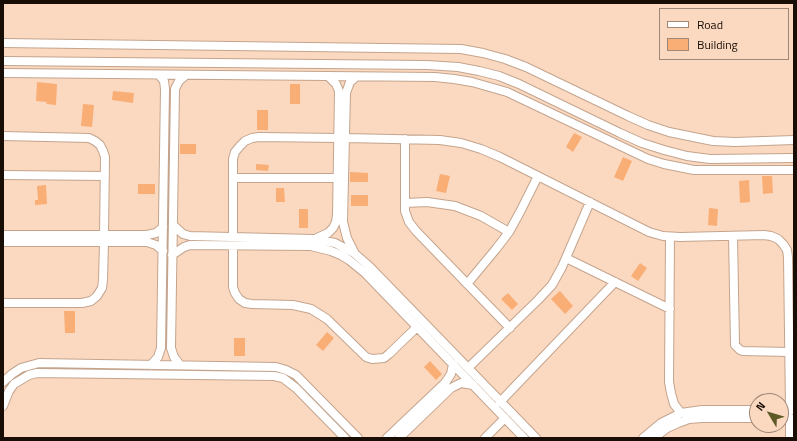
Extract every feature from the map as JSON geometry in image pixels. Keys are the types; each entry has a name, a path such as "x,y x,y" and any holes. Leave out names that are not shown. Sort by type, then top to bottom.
{"street":[{"path":"3,44 461,49 498,57 526,67 648,125 691,138 728,142 794,140"},
{"path":"3,61 427,65 458,67 492,74 519,84 620,133 642,143 664,150 687,156 710,159 794,158"},
{"path":"3,74 435,78 472,82 507,92 648,159 664,164 694,170 794,170"},
{"path":"151,365 158,357 161,348 165,89 164,81 159,75"},
{"path":"180,365 174,357 172,348 172,255 176,89 179,81 186,75"},
{"path":"329,77 336,84 339,91 342,138 343,222 347,238 354,253"},
{"path":"314,239 328,233 336,222 338,178 346,93 348,85 356,77"},
{"path":"3,136 89,138 95,140 100,145 104,151 105,157 103,280 102,288 97,296 90,301 82,303 3,303"},
{"path":"233,237 233,159 240,146 252,138 405,139 440,140 461,143 487,152 538,176 649,232 670,237 771,236 778,239 787,250 792,414 790,438"},
{"path":"405,139 406,216 412,227 510,328"},
{"path":"752,159 753,170"},
{"path":"3,175 104,176"},
{"path":"467,284 509,232 538,176"},
{"path":"233,178 338,178"},
{"path":"405,203 427,202 455,206 480,216 509,232"},
{"path":"468,368 545,293 557,276 566,258 590,202"},
{"path":"173,225 178,230 190,236 314,239 335,243 354,253 370,267 536,438"},
{"path":"3,242 104,239 152,235 163,226"},
{"path":"3,235 147,242 156,245 163,251"},
{"path":"733,236 734,345 743,351 789,352"},
{"path":"670,237 670,393 674,404 681,413"},
{"path":"172,255 190,245 311,246 341,255 350,260 365,273 524,438"},
{"path":"233,246 233,287 239,299 245,303 252,304 293,305 311,309 327,319 366,357 372,359 384,358 417,327"},
{"path":"566,258 670,309"},
{"path":"500,402 615,282"},
{"path":"3,382 21,368 39,363 276,366 296,375 303,381 358,438"},
{"path":"387,438 445,383 451,374 452,364"},
{"path":"3,406 9,390 14,384 29,375 37,373 270,375 283,378 290,383 345,438"},
{"path":"399,438 450,388 461,383 473,385"},
{"path":"644,438 661,423 681,413 702,410 749,410"},
{"path":"484,438 505,418"},
{"path":"654,438 667,428 690,419 749,418"}],"building":[{"path":"37,82 57,84 56,105 36,101"},
{"path":"290,84 300,84 300,104 290,104"},
{"path":"113,91 134,93 133,103 112,100"},
{"path":"83,104 94,105 92,127 81,126"},
{"path":"257,110 268,110 268,130 257,130"},
{"path":"574,133 582,137 573,152 566,147"},
{"path":"180,144 196,144 196,154 180,154"},
{"path":"623,157 632,161 623,181 614,177"},
{"path":"256,164 269,165 268,171 256,170"},
{"path":"350,172 368,173 368,182 350,182"},
{"path":"440,174 450,176 446,193 436,191"},
{"path":"762,176 772,176 773,193 763,194"},
{"path":"749,180 750,202 740,203 739,181"},
{"path":"138,184 155,184 155,194 138,194"},
{"path":"46,185 47,204 35,205 35,200 38,200 37,186"},
{"path":"276,188 284,188 285,202 276,202"},
{"path":"351,195 368,195 368,206 351,206"},
{"path":"709,208 718,209 717,226 708,225"},
{"path":"299,209 308,209 308,228 299,228"},
{"path":"640,263 647,268 638,281 631,276"},
{"path":"560,291 573,306 565,314 551,299"},
{"path":"508,293 518,304 512,310 501,299"},
{"path":"64,311 75,311 75,333 65,333"},
{"path":"327,332 334,338 323,351 316,345"},
{"path":"234,338 245,338 245,356 234,356"},
{"path":"430,361 442,374 436,380 424,367"}]}
